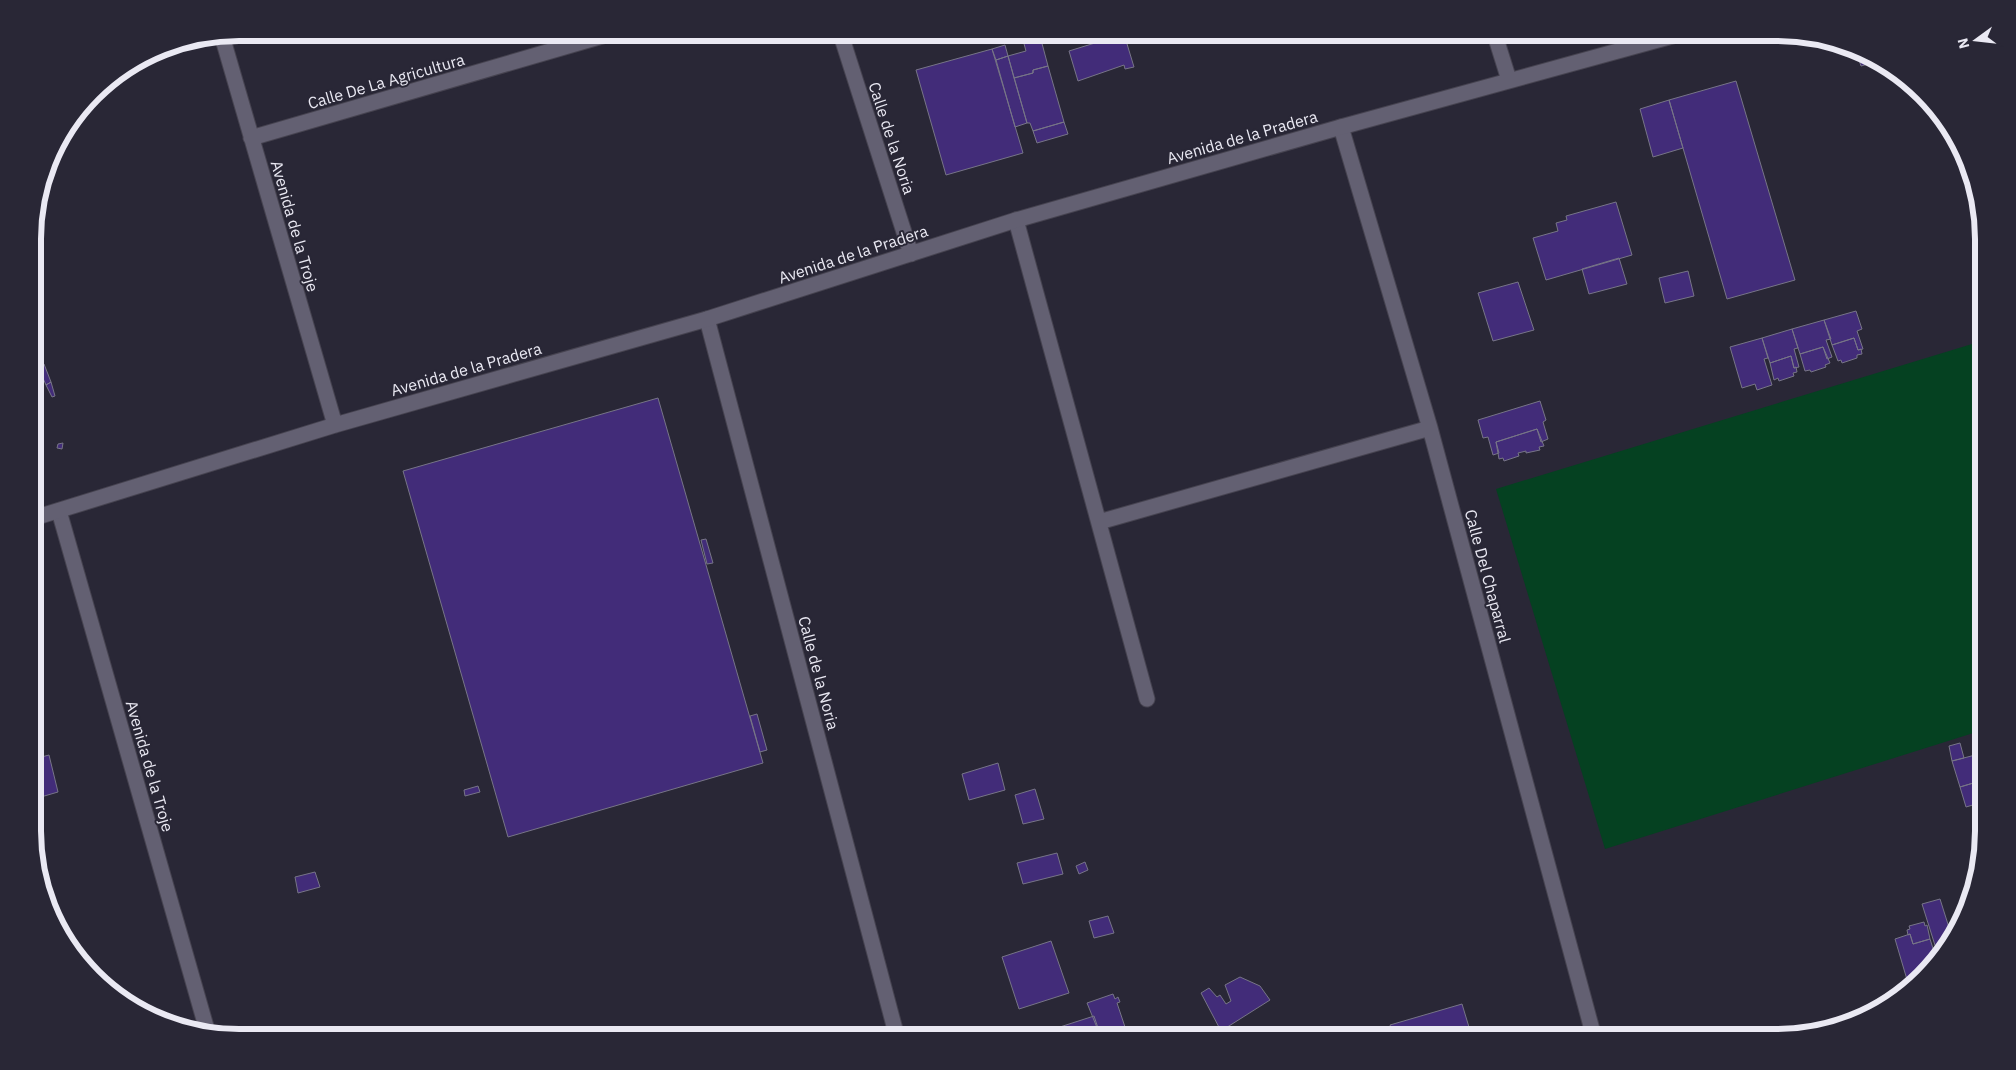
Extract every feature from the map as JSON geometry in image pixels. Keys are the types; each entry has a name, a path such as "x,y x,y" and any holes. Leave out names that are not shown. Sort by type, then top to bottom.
{"street":[{"name":"Calle De La Agricultura","path":"251,138 585,41"},
{"name":"Calle de la Noria","path":"843,41 910,254"},
{"path":"1497,41 1509,80"},
{"name":"Avenida de la Pradera","path":"41,516 335,425 706,319 1016,220 1341,127 1654,41"},
{"name":"Avenida de la Troje","path":"224,42 335,425"},
{"name":"Calle Del Chaparral","path":"1341,127 1430,428 1592,1029"},
{"path":"1016,220 1147,699"},
{"name":"Calle de la Noria","path":"706,319 895,1029"},
{"path":"1099,522 1430,428"},
{"name":"Avenida de la Troje","path":"59,511 206,1026"}],"green space":[{"path":"1975,343 1975,733 1605,849 1496,489"}],"building":[{"path":"1023,41 1041,41 1048,66 1033,70 1033,73 1014,78 1008,56 1026,51"},
{"path":"1101,41 1126,41 1134,67 1125,69 1124,65 1078,81 1069,51"},
{"path":"1005,45 1008,56 996,60 992,49"},
{"path":"992,49 1023,153 946,175 916,70"},
{"path":"1008,56 1027,123 1015,127 996,60"},
{"path":"1859,59 1869,64 1861,66"},
{"path":"1048,66 1064,122 1033,131 1030,123 1027,123 1014,78 1033,73 1033,70"},
{"path":"1736,81 1795,280 1727,299 1669,100"},
{"path":"1669,100 1683,148 1653,157 1640,109"},
{"path":"1064,122 1068,134 1037,143 1033,131"},
{"path":"1616,202 1632,255 1546,280 1533,238 1558,231 1556,223 1567,220 1566,216"},
{"path":"1619,258 1627,284 1589,294 1582,269"},
{"path":"1688,271 1694,296 1665,303 1659,278"},
{"path":"1518,282 1534,330 1493,341 1478,293"},
{"path":"1856,311 1862,329 1857,331 1863,349 1858,350 1854,338 1832,345 1824,320"},
{"path":"1824,320 1831,339 1826,340 1832,357 1827,359 1823,347 1800,354 1792,329"},
{"path":"1792,329 1798,348 1794,349 1799,367 1794,368 1791,356 1770,363 1762,338"},
{"path":"1762,338 1768,358 1764,359 1772,385 1757,390 1755,384 1742,388 1730,347"},
{"path":"1854,338 1858,350 1861,349 1862,354 1857,355 1857,358 1842,363 1841,360 1838,361 1832,345"},
{"path":"1823,347 1830,363 1825,365 1826,367 1811,372 1810,370 1805,371 1800,354"},
{"path":"1791,356 1797,372 1793,373 1794,376 1779,381 1778,378 1774,380 1770,363"},
{"path":"44,364 51,382 46,385 41,374 41,366"},
{"path":"51,382 55,396 52,397 46,385"},
{"path":"658,398 763,763 508,837 403,471"},
{"path":"1540,401 1546,420 1543,422 1548,439 1541,442 1537,429 1496,442 1499,453 1493,455 1488,437 1483,438 1478,420"},
{"path":"1537,429 1544,446 1539,447 1540,450 1518,453 1519,456 1504,461 1503,458 1499,459 1496,442"},
{"path":"63,443 62,449 57,448 58,444"},
{"path":"706,539 713,563 707,564 701,540"},
{"path":"757,714 767,750 760,752 750,716"},
{"path":"1960,743 1964,758 1952,761 1949,746"},
{"path":"49,755 58,792 41,797 41,757"},
{"path":"1975,755 1975,782 1960,787 1952,761"},
{"path":"998,763 1005,790 969,800 962,774"},
{"path":"1975,782 1975,804 1966,807 1960,787"},
{"path":"478,786 480,792 465,796 464,790"},
{"path":"1035,789 1044,819 1023,824 1015,795"},
{"path":"1057,853 1063,874 1023,884 1017,863"},
{"path":"1085,862 1088,870 1079,874 1076,866"},
{"path":"315,872 320,887 298,893 295,877"},
{"path":"1940,899 1949,928 1936,948 1922,904"},
{"path":"1108,916 1114,933 1094,938 1089,921"},
{"path":"1924,922 1925,926 1927,925 1930,939 1913,944 1910,934 1908,935 1907,930 1910,929 1909,926"},
{"path":"1910,934 1913,944 1930,939 1934,951 1907,980 1895,939"},
{"path":"1051,941 1069,993 1019,1009 1002,957"},
{"path":"1240,977 1260,986 1270,1000 1224,1029 1220,1029 1201,993 1209,988 1217,997 1220,995 1226,1004 1231,1001 1225,985"},
{"path":"1113,994 1115,999 1118,997 1120,1002 1117,1003 1125,1027 1119,1029 1098,1029 1087,1003"},
{"path":"1462,1004 1470,1029 1391,1029 1390,1025"},
{"path":"1094,1016 1098,1029 1054,1029"}]}
